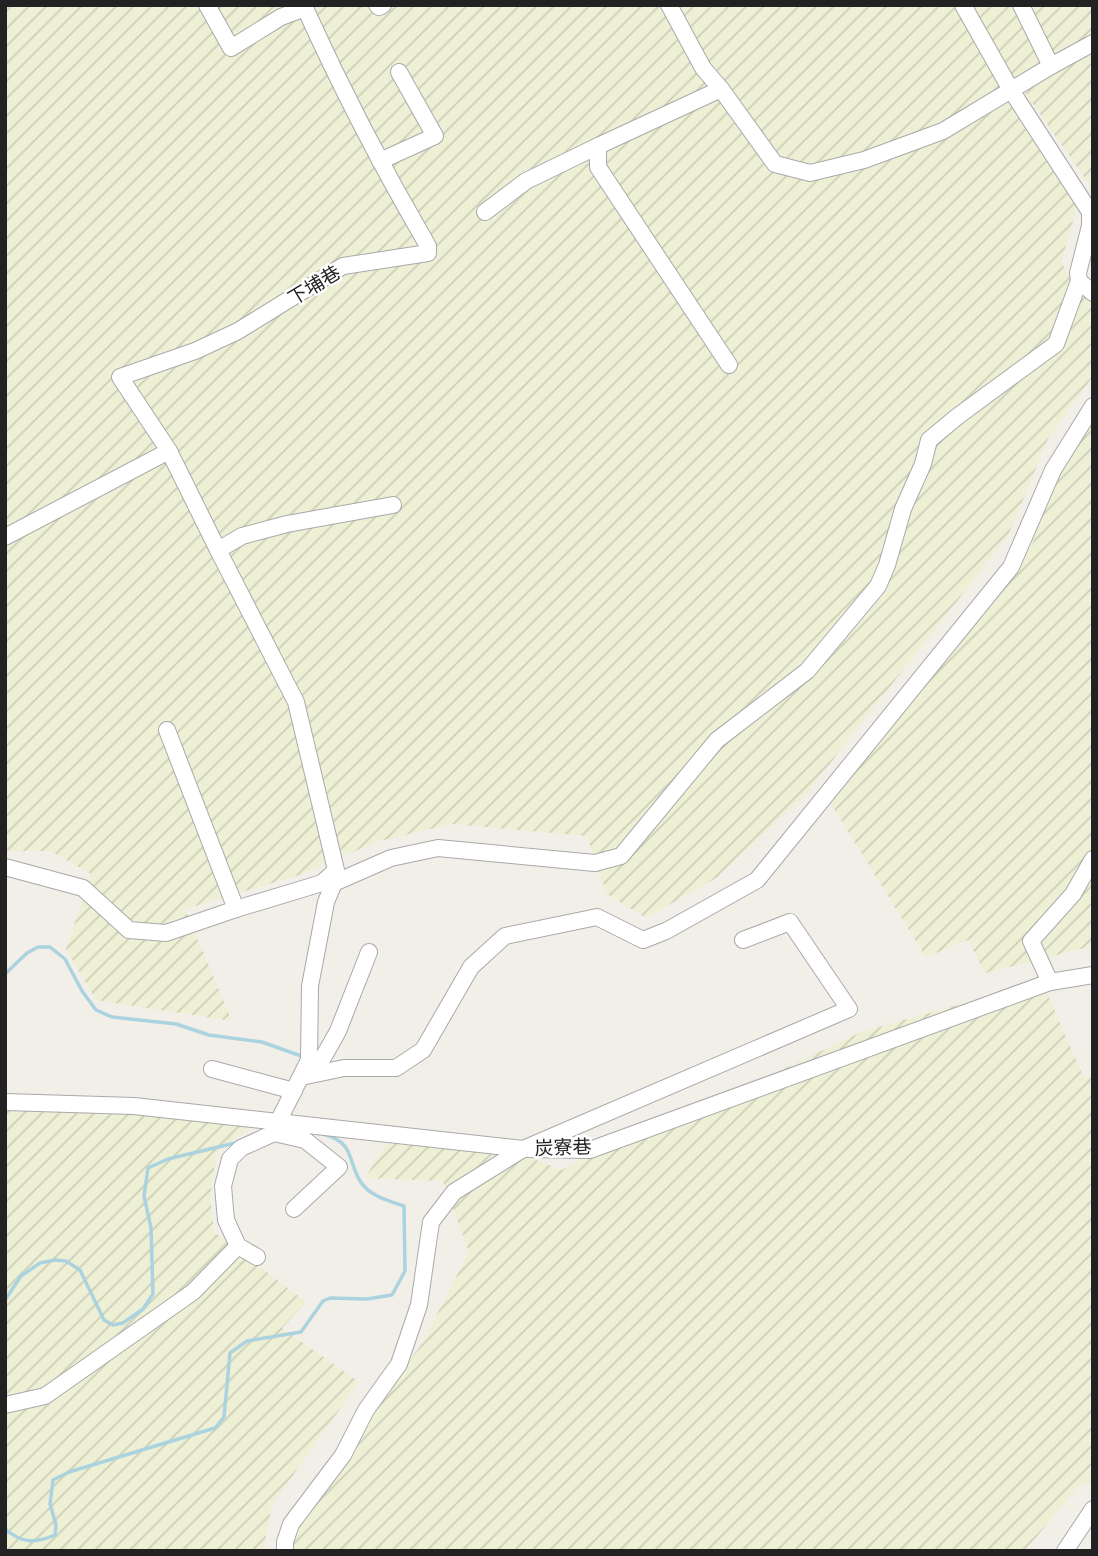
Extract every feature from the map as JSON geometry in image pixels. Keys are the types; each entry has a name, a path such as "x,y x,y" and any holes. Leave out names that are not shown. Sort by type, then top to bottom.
{"street":[{"name":"下埔巷","path":"169,451 120,377 195,351 238,331 343,266 429,253 428,246 380,161 329,61 309,6 281,16 231,48 206,5"},
{"path":"377,5 383,5"},
{"path":"669,5 703,68 775,164 810,173 864,160 943,131 1093,43"},
{"path":"278,1122 309,1060 310,986 326,902 334,883 391,858 438,848 595,863 621,856 717,740 807,671 878,586 903,509 923,464 929,440 1056,344 1079,281 1078,273 1090,226 1090,212 1011,90 962,5"},
{"path":"1021,5 1051,66"},
{"path":"380,161 435,136 399,72"},
{"path":"485,212 526,181 721,89"},
{"path":"598,146 598,167 729,365"},
{"path":"1079,281 1093,293"},
{"path":"212,1069 297,1084 344,1068 396,1068 423,1050 471,967 505,936 597,917 643,940 666,931 757,880 1011,567 1053,470 1093,406"},
{"path":"5,537 169,451 296,702 336,870 322,883 166,933 129,930 83,888 5,867"},
{"path":"218,551 242,536 287,524 393,505"},
{"path":"167,730 236,909"},
{"path":"1050,982 1031,941 1073,894 1093,859"},
{"path":"285,1551 291,1524 343,1455 366,1410 399,1364 419,1305 431,1222 454,1192 523,1149 849,1009 790,922 743,940"},
{"path":"309,1060 320,1063 338,1031 369,952"},
{"name":"炭寮巷","path":"5,1102 134,1106 523,1149 590,1150 1050,982 1093,975"},
{"path":"257,1257 238,1246 226,1220 223,1186 230,1159 241,1148 274,1133 305,1140 339,1167 295,1209"},
{"path":"5,1405 45,1396 194,1292 238,1246"},
{"path":"1065,1551 1093,1509"}],"green space":[{"path":"5,5 1093,5 1093,190 1018,82 1008,87 1080,197 1061,262 1074,284 1093,298 1093,376 1048,439 1008,536 807,793 718,877 646,918 607,894 587,836 451,824 376,842 299,875 185,909 232,1021 96,1000 66,949 91,874 50,851 5,851"},
{"path":"1093,412 1093,946 985,973 968,940 926,957 829,801 1031,548 1055,471"},
{"path":"1043,984 1084,1078 1093,1075 1093,1480 1078,1486 1025,1551 283,1551 349,1443 421,1345 469,1252 443,1181 365,1178 386,1143 512,1151 562,1170 605,1146 706,1106 861,1032 1000,993"},
{"path":"5,1109 127,1111 256,1124 217,1151 210,1196 214,1232 306,1302 282,1328 359,1382 272,1505 263,1551 5,1551"}],"waterway":[{"path":"5,974 27,953 38,947 50,947 65,959 96,1010 112,1017 176,1024 209,1035 262,1042 304,1057"},
{"path":"5,1529 28,1541 55,1535 56,1525 50,1504 53,1480 69,1472 215,1428 224,1417 230,1353 247,1341 301,1332 323,1301 330,1298 367,1299 392,1295 405,1271 404,1206 369,1191 360,1181 345,1147 323,1134"},
{"path":"5,1300 21,1276 40,1263 66,1261 80,1270 104,1320 113,1325 123,1323 143,1309 153,1294 151,1228 144,1196 148,1168 168,1159 235,1143"}]}
